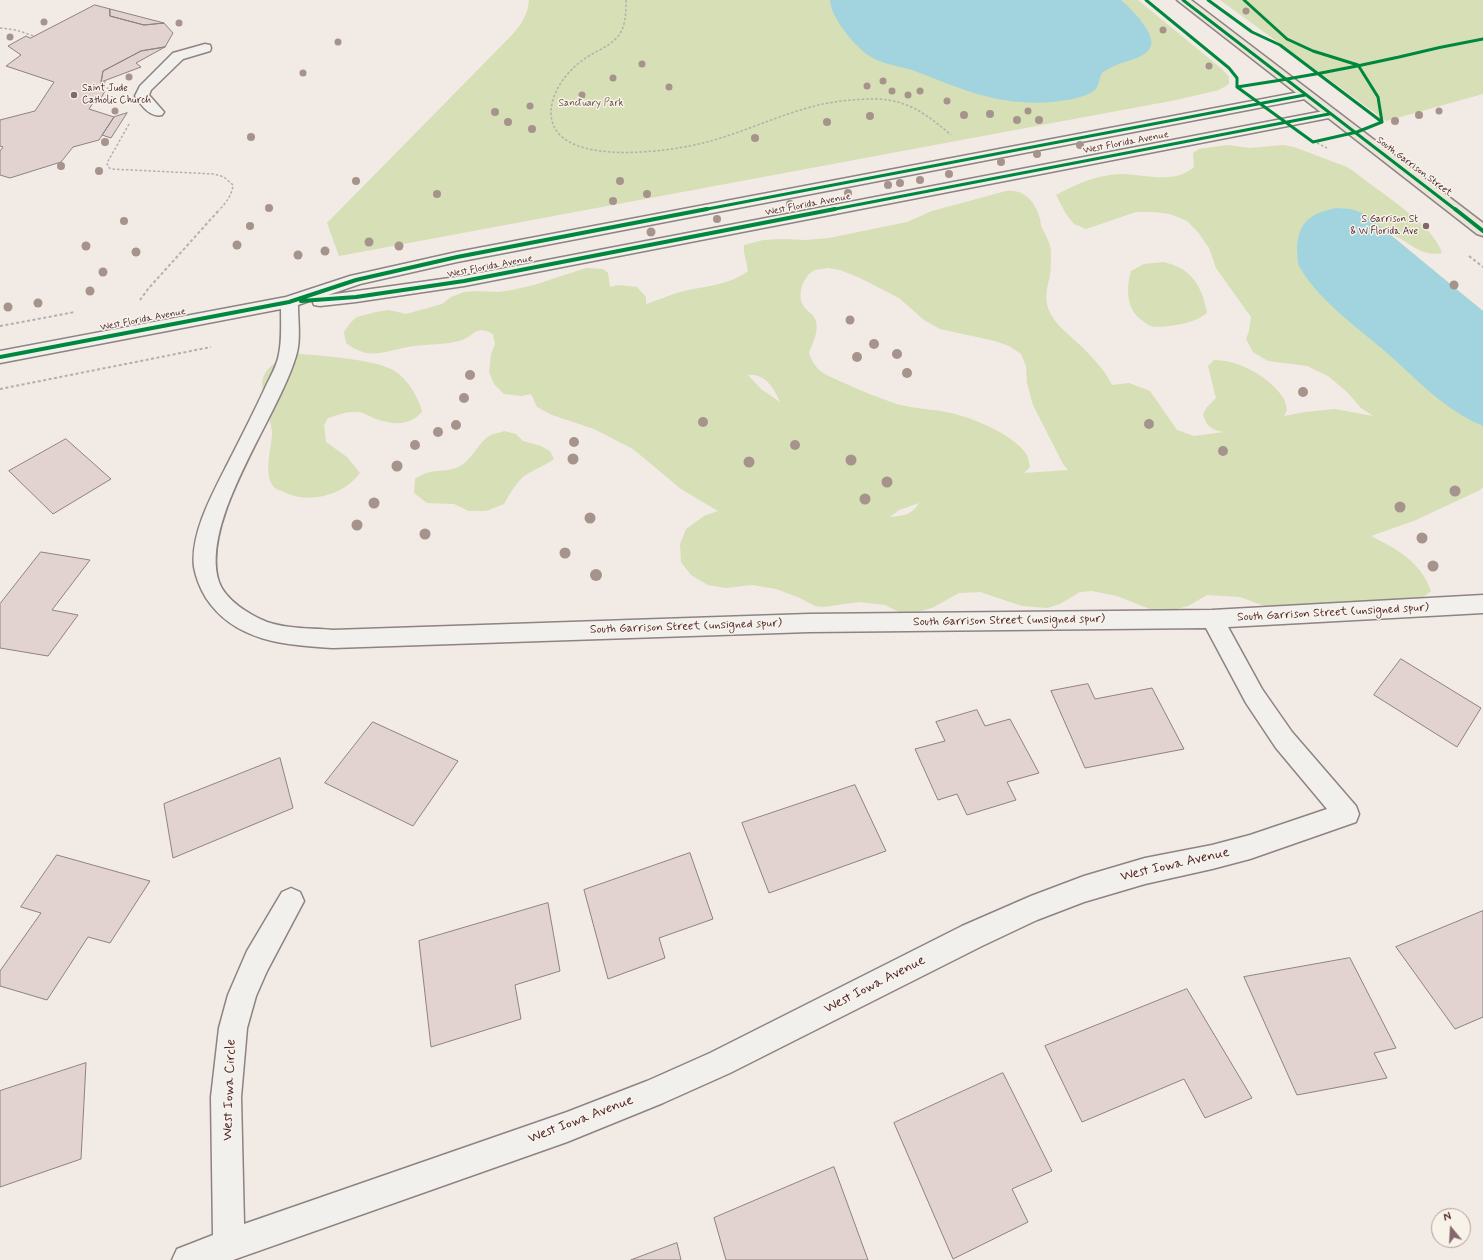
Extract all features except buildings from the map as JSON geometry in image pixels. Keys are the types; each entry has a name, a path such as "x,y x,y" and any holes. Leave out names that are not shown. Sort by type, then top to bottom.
{"main road":[{"name":"South Garrison Street","path":"1183,0 1329,114 1483,231"}],"street":[{"path":"157,112 142,96 145,89 178,56 205,48"},
{"name":"West Florida Avenue","path":"0,357 289,302 374,275 457,257 1305,95"},
{"name":"West Florida Avenue","path":"289,302 356,297 464,281 1329,114"},
{"name":"South Garrison Street (unsigned spur)","path":"289,302 290,332 288,355 211,521 204,560 210,590 219,602 231,613 263,630 292,636 333,639 809,623 1212,619 1483,604"},
{"name":"West Iowa Avenue","path":"188,1260 567,1127 653,1093 720,1063 972,936 1030,909 1084,889 1138,872 1212,857 1250,847 1347,814 1284,740 1254,696 1212,619"},
{"name":"West Iowa Circle","path":"229,1245 226,1097 233,1028 242,995 257,961 291,900"}],"path":[{"path":"626,0 623,27 618,37 573,68 555,93 552,103 552,122 554,129 569,143 598,151 622,152 674,150 720,138 813,106 861,100 885,100 899,102 920,109 953,137"},
{"path":"0,28 16,30 34,36"},
{"path":"105,81 104,87 110,89 104,99 119,103"},
{"path":"130,122 107,163 108,167 111,169 214,174 224,177 233,185 233,190 223,206 148,289 140,300"},
{"path":"1286,122 1313,142 1353,132"}],"green space":[{"name":"Sanctuary Park","path":"529,0 1138,0 1222,69 1229,77 1229,84 1219,90 1176,100 339,256 327,223 511,36 523,20"},
{"path":"1220,0 1483,0 1483,94 1386,121"},
{"path":"1227,145 1250,148 1283,145 1294,147 1347,167 1405,210 1428,231 1437,242 1442,253 1434,254 1421,251 1390,234 1483,311 1483,487 1480,490 1416,520 1371,536 1399,551 1421,572 1431,591 1418,601 1388,605 1357,602 1329,602 1302,607 1270,608 1240,597 1207,595 1188,606 1169,611 1155,611 1117,596 1092,591 1080,592 1060,604 1047,608 1022,606 980,592 959,593 932,608 913,613 899,612 885,605 859,602 823,607 815,606 800,598 776,589 752,585 726,588 708,585 691,575 681,562 680,544 686,529 704,516 718,511 681,489 633,449 594,429 552,415 537,407 531,394 522,396 504,394 494,384 489,372 491,354 495,344 493,334 482,330 475,332 459,341 413,346 379,353 363,352 346,343 344,332 351,322 357,317 389,310 406,314 442,304 451,297 464,292 498,292 512,290 534,285 586,268 603,269 608,273 610,287 618,285 637,287 646,297 646,304 679,292 726,282 741,276 748,271 744,245 763,240 805,240 829,238 907,222 932,211 1006,191 1012,191 1023,194 1034,205 1051,249 1051,267 1046,299 1050,313 1054,319 1098,364 1112,385 1129,383 1150,391 1177,430 1194,436 1224,432 1212,429 1206,422 1203,414 1207,407 1216,398 1208,366 1214,360 1233,363 1252,370 1269,382 1284,399 1287,410 1284,416 1335,409 1373,416 1361,408 1347,392 1328,376 1307,366 1268,361 1253,352 1246,339 1251,317 1216,268 1209,248 1198,232 1187,221 1170,214 1136,212 1086,229 1074,224 1066,214 1056,195 1071,187 1103,176 1129,174 1158,177 1177,176 1194,167 1193,153 1199,149","holes":["828,268 840,270 860,278 899,298 924,320 940,329 995,341 1009,346 1021,354 1026,366 1027,383 1033,405 1063,464 1068,470 1024,473 1030,467 1027,455 1013,441 993,428 960,415 910,407 890,402 850,386 826,375 818,369 809,353 816,334 817,326 814,317 801,301 801,291 806,277 809,274 814,270","748,375 759,376 768,382 780,402 761,389","919,503 907,514 890,517 899,510"]},
{"path":"1163,262 1181,269 1194,279 1202,294 1207,313 1200,318 1189,322 1160,327 1150,326 1137,316 1130,305 1128,292 1131,271 1144,264"},
{"path":"300,354 359,360 391,369 401,376 411,387 415,393 422,412 412,420 401,423 383,421 359,412 347,413 328,418 324,425 326,442 347,457 360,473 353,481 336,492 305,498 286,493 275,488 271,483 268,469 272,432 262,383 266,372 273,364 283,359"},
{"path":"504,431 516,434 523,441 541,446 550,451 554,459 522,478 514,487 504,504 486,511 469,511 454,504 427,503 414,493 415,479 426,473 456,468 466,462 489,436"}],"water":[{"path":"830,0 1121,0 1137,16 1148,31 1151,39 1151,45 1148,51 1144,54 1103,72 1095,90 1084,96 1061,101 1047,102 1027,103 1007,101 965,90 912,70 871,57 865,53 845,32 834,15"},
{"path":"1336,208 1351,209 1365,214 1483,311 1483,426 1443,403 1432,394 1387,353 1339,313 1307,279 1298,263 1297,251 1299,233 1302,226 1312,216"}],"cycle path":[{"path":"1146,0 1229,68 1237,78 1237,87"},
{"path":"1183,0 1483,231"},
{"path":"1208,0 1252,32 1280,45 1382,122"},
{"path":"1244,0 1287,39 1313,51 1358,65 1378,97 1382,122"},
{"path":"1237,87 1286,80 1399,57 1442,46 1483,39"},
{"path":"1237,87 1313,142 1357,132 1382,122"},
{"path":"0,357 289,302 356,280 457,257 1305,95"},
{"path":"301,301 356,297 464,281 1329,114"}],"place":[{"name":"Saint Jude Catholic Church","path":"74,95"},
{"name":"S Garrison St & W Florida Ave","path":"1426,226"}]}
